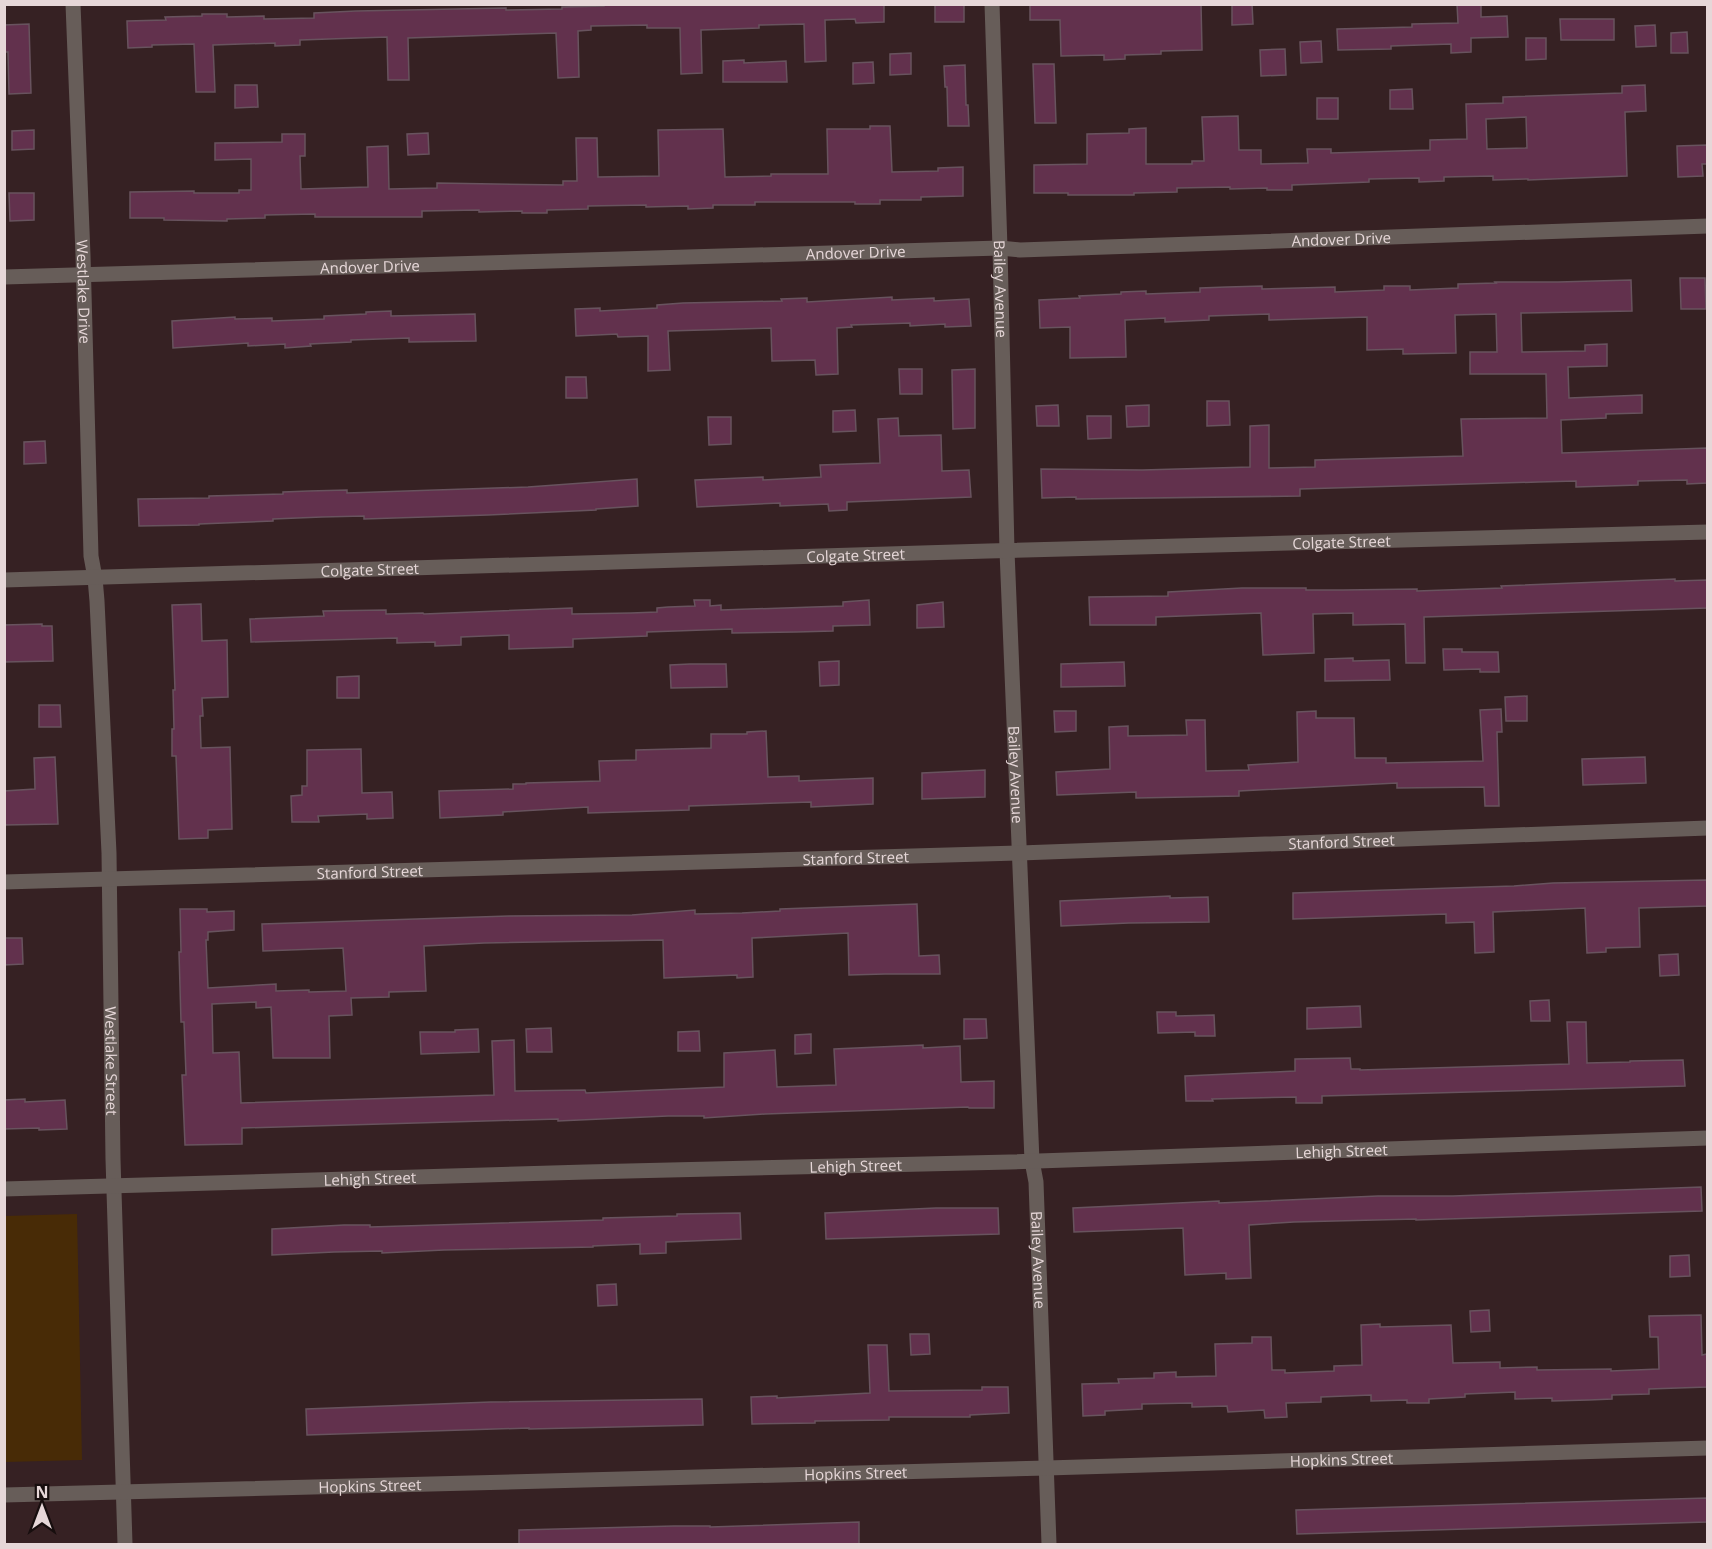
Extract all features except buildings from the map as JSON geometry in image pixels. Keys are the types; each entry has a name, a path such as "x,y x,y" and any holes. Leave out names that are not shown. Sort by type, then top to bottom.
{"street":[{"name":"Westlake Drive","path":"73,4 91,556 95,578"},
{"name":"Bailey Avenue","path":"992,4 1007,551 1032,1161 1036,1182 1049,1545"},
{"name":"Andover Drive","path":"4,278 1000,248 1020,250 1707,226"},
{"name":"Colgate Street","path":"4,580 1707,532"},
{"name":"Westlake Street","path":"95,578 108,829 114,1186 125,1545"},
{"name":"Stanford Street","path":"4,882 1020,853 1707,828"},
{"name":"Lehigh Street","path":"4,1189 1032,1161 1707,1138"},
{"name":"Hopkins Street","path":"4,1495 1707,1448"}],"shaded area":[{"path":"77,1214 82,1460 5,1462 5,1216"}]}
